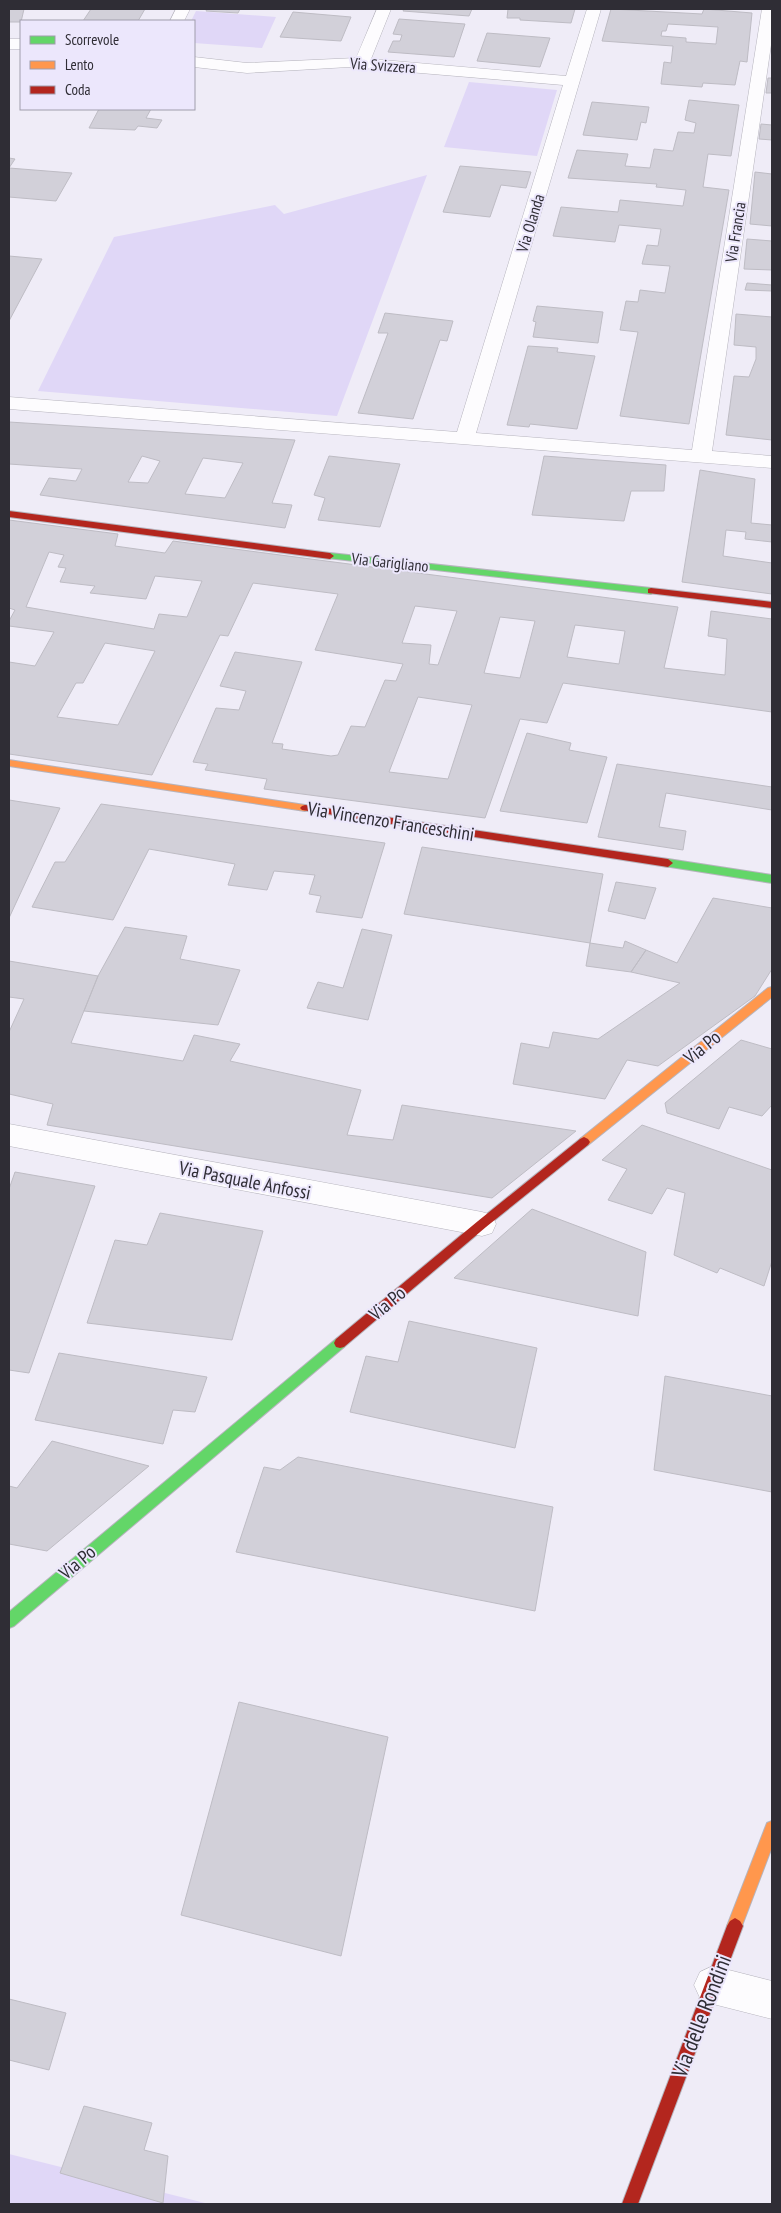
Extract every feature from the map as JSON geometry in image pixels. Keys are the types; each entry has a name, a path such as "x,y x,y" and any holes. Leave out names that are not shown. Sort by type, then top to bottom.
{"street":[{"path":"178,20 184,9"},
{"path":"362,63 384,9"},
{"name":"Via Olanda","path":"465,438 594,9"},
{"name":"Via Francia","path":"701,456 769,9"},
{"name":"Via Svizzera","path":"195,62 247,68 296,66 325,62 362,63 573,81"},
{"path":"9,403 772,462"},
{"name":"Via Garigliano","path":"9,514 299,552 772,605"},
{"name":"Via Vincenzo Franceschini","path":"9,763 772,879"},
{"name":"Via Po","path":"15,1609 482,1224 772,991"},
{"name":"Via Pasquale Anfossi","path":"9,1135 482,1224"},
{"name":"Via delle Rondini","path":"630,2204 772,1828"},
{"path":"713,1985 772,2000"}],"shaded area":[{"path":"196,11 276,17 262,48 195,43 195,20 192,20"},
{"path":"469,82 557,90 537,156 444,147"},
{"path":"427,175 337,416 38,391 114,237 275,205 284,214"},
{"path":"9,2154 209,2204 9,2204"}],"building":[{"path":"9,9 24,9 20,22 9,22"},
{"path":"91,9 145,9 139,20 84,20"},
{"path":"207,9 240,9 238,13 206,11"},
{"path":"404,9 472,9 469,16 403,11"},
{"path":"508,9 575,9 571,23 507,18"},
{"path":"611,9 702,14 704,9 752,13 747,62 740,61 735,85 703,83 702,87 661,84 664,62 671,63 673,46 602,41","holes":["668,24 718,27 716,44 686,42 686,38 661,36 662,31 666,31"]},
{"path":"293,12 351,17 341,41 280,37"},
{"path":"399,19 465,24 454,57 388,52 393,41 400,41 402,35 393,34"},
{"path":"487,33 550,38 540,67 477,61"},
{"path":"768,78 772,78 772,93 766,93"},
{"path":"689,100 739,105 731,156 708,154 703,187 729,190 689,424 620,416 638,332 620,330 626,301 638,302 640,290 665,293 670,266 642,264 647,245 658,246 661,229 619,225 615,242 553,236 561,207 618,212 620,200 683,206 686,190 656,187 657,184 568,178 577,150 628,154 625,166 650,168 654,149 673,151 678,132 694,133 696,123 685,120"},
{"path":"592,102 649,107 646,123 641,122 637,140 583,135"},
{"path":"98,110 150,110 146,118 162,120 157,128 138,126 135,130 89,128"},
{"path":"761,124 772,125 772,140 759,139"},
{"path":"9,158 15,159 9,168"},
{"path":"460,166 531,172 526,188 501,185 490,217 443,212"},
{"path":"9,168 72,173 56,201 9,197"},
{"path":"755,172 772,174 772,226 750,224"},
{"path":"747,239 772,241 772,270 744,269"},
{"path":"9,256 42,259 9,321"},
{"path":"747,283 772,285 772,291 745,290"},
{"path":"537,306 603,312 598,343 533,337 536,322 533,321"},
{"path":"385,313 453,321 447,341 440,340 413,419 358,413 388,333 378,333"},
{"path":"736,314 772,317 772,440 726,435 734,376 749,377 756,359 756,347 734,345"},
{"path":"528,346 558,348 557,352 595,356 577,429 530,424 529,427 507,425"},
{"path":"9,422 295,440 272,503 292,505 285,528 40,495 49,478 76,481 82,469 9,464","holes":["142,456 160,461 148,483 128,482","203,458 243,463 225,498 185,494"]},
{"path":"329,456 400,464 380,527 318,520 325,498 314,495"},
{"path":"544,456 666,465 664,491 631,491 624,521 532,515"},
{"path":"700,470 755,479 751,523 772,525 772,542 745,539 746,532 726,530 723,556 772,563 772,594 682,582"},
{"path":"9,520 118,534 115,546 165,553 173,541 678,607 664,668 725,675 727,639 708,636 711,611 772,619 772,712 563,683 547,723 520,719 485,818 264,789 267,779 205,770 208,764 193,762 216,708 239,710 246,691 220,686 235,652 302,662 272,743 283,744 282,749 331,756 338,755 351,726 365,727 385,680 396,681 403,664 315,650 338,594 253,583 228,636 220,635 152,775 9,754 9,662 35,666 54,632 9,626 9,621 15,610 9,608","holes":["49,552 64,555 58,567 66,568 60,582 95,586 90,593 146,599 155,576 202,581 187,617 159,614 154,629 26,607","415,606 457,611 438,665 429,664 431,645 402,643","500,617 535,621 520,678 484,673","575,625 625,631 619,664 567,657","105,643 155,651 118,725 57,717 76,683 83,683","418,697 472,705 448,779 389,772"]},
{"path":"527,733 571,743 569,750 607,757 587,823 500,811"},
{"path":"617,764 772,787 772,810 666,793 659,827 686,831 683,850 598,837"},
{"path":"9,800 60,808 9,918"},
{"path":"101,804 385,843 362,918 316,912 321,896 309,894 315,875 274,871 267,890 228,885 235,864 149,849 113,920 32,907 55,862 65,862"},
{"path":"422,847 603,874 590,943 404,914"},
{"path":"616,882 656,888 645,919 608,911"},
{"path":"713,898 772,908 772,969 755,996 658,1066 627,1060 605,1099 513,1084 521,1043 549,1048 553,1032 598,1039 680,983 631,972 646,950 677,963"},
{"path":"125,927 187,936 180,959 240,970 218,1025 84,1011 98,976"},
{"path":"362,929 392,935 368,1020 307,1008 318,982 343,988"},
{"path":"625,941 646,950 631,972 586,966 590,943 623,948"},
{"path":"9,961 98,976 71,1043 183,1061 194,1035 240,1044 230,1061 361,1090 347,1135 393,1140 402,1105 576,1131 492,1198 47,1125 53,1104 9,1094 9,1032 24,999 9,997"},
{"path":"741,1040 772,1049 772,1105 762,1116 729,1107 719,1129 667,1113 665,1103"},
{"path":"642,1125 772,1170 772,1261 764,1286 720,1268 717,1273 674,1255 685,1193 667,1188 652,1214 608,1200 627,1169 602,1160"},
{"path":"15,1172 95,1186 29,1373 9,1370 9,1189"},
{"path":"532,1209 646,1252 638,1316 454,1278"},
{"path":"160,1213 263,1231 232,1340 87,1323 115,1240 147,1245"},
{"path":"409,1321 537,1348 515,1448 350,1412 366,1356 398,1362"},
{"path":"59,1353 207,1377 195,1412 173,1410 163,1444 35,1420"},
{"path":"665,1376 772,1396 772,1492 654,1470"},
{"path":"52,1441 149,1466 47,1551 9,1544 9,1486 17,1488"},
{"path":"298,1457 553,1507 535,1611 236,1552 264,1467 280,1470"},
{"path":"239,1702 388,1737 341,1956 181,1915"},
{"path":"9,1999 66,2013 49,2070 9,2060"},
{"path":"84,2106 152,2123 144,2150 168,2156 163,2203 60,2173"}],"traffic: fast":[{"path":"330,556 651,591"},
{"path":"668,863 772,879"},
{"path":"9,1621 340,1343"}],"traffic: slow":[{"path":"9,763 305,808"},
{"path":"584,1142 772,991"},
{"path":"735,1926 772,1828"}],"traffic: jam":[{"path":"9,514 330,556"},
{"path":"651,591 772,605"},
{"path":"305,808 668,863"},
{"path":"340,1343 482,1224 584,1142"},
{"path":"630,2204 735,1926"}]}
